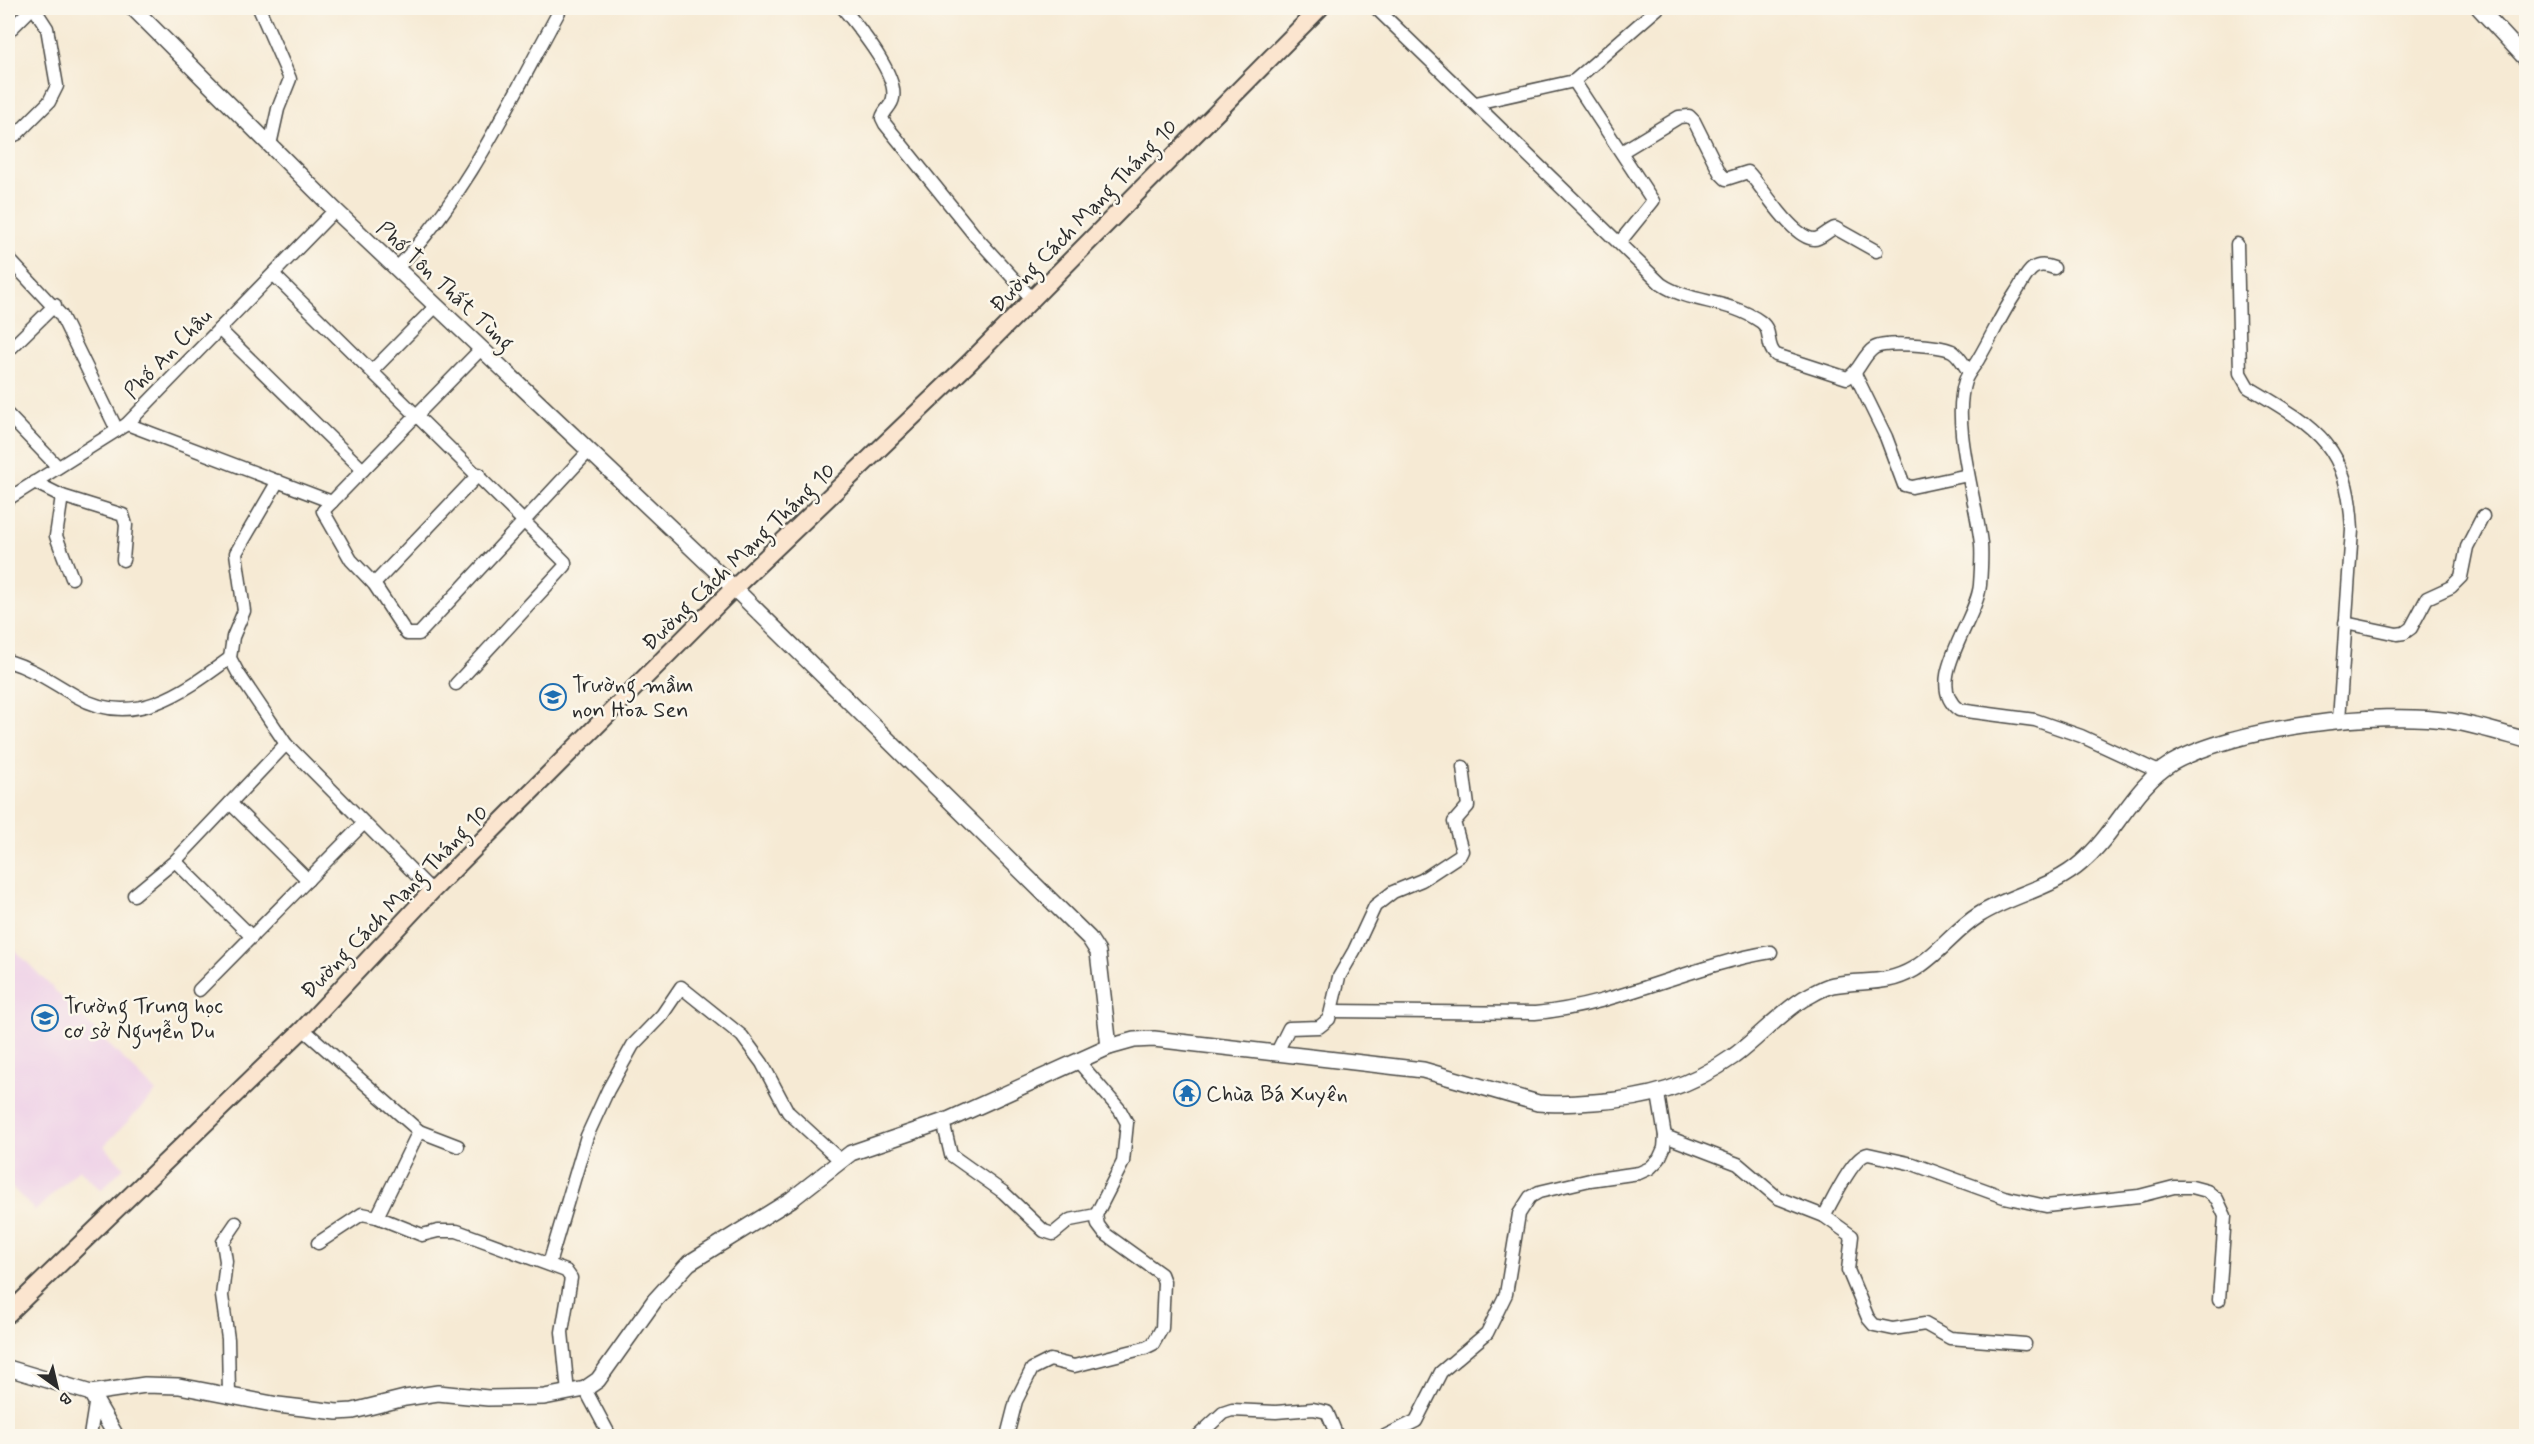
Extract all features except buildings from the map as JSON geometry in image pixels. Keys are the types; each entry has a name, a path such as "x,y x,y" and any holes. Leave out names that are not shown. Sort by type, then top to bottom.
{"main road":[{"name":"Đường Cách Mạng Tháng 10","path":"8,1314 303,1029 432,891 734,588 1033,300 1320,8"}],"street":[{"path":"8,32 33,8 47,28 57,86 49,102 17,134 8,138"},
{"name":"Phố Tôn Thất Tùng","path":"133,8 335,210 734,588 1089,938 1098,952 1109,1047"},
{"path":"259,8 290,79 278,109 270,145"},
{"path":"396,269 431,231 480,155 561,8"},
{"path":"843,8 877,53 892,86 894,95 892,102 882,118 885,123 976,237 1033,300"},
{"path":"1376,8 1453,85 1476,103 1670,290 1724,303 1762,323 1769,332 1769,347 1776,355 1843,378 1855,374 1868,353 1881,344 1888,343 1948,349 1958,356 1969,372"},
{"path":"1476,103 1574,81 1658,8"},
{"path":"2479,8 2526,59"},
{"path":"1574,81 1623,151 1653,201 1619,243"},
{"path":"1623,151 1679,117 1689,116 1695,121 1720,173 1726,179 1748,172 1778,213 1811,238 1818,238 1835,228 1876,251"},
{"name":"Phố An Châu","path":"8,499 122,427 274,275 335,210"},
{"path":"2237,244 2242,381 2248,387 2305,421 2331,451 2344,476 2350,504 2352,530 2339,720"},
{"path":"8,258 55,305 122,427 332,502"},
{"path":"2054,268 2043,264 2033,267 2001,314 1964,385 1962,413 1968,475 1981,545 1980,586 1974,610 1948,666 1947,694 1949,701 1959,710 2035,720 2081,736 2160,772"},
{"path":"274,275 563,557 565,566 456,684"},
{"path":"8,351 55,305"},
{"path":"372,371 436,306"},
{"path":"219,329 363,470"},
{"path":"481,349 323,511 351,560 374,584 408,634 416,636 589,451"},
{"path":"1855,374 1886,437 1904,485 1912,487 1968,475"},
{"path":"8,415 58,467"},
{"path":"374,584 478,474"},
{"path":"278,481 236,553 244,611 233,637 230,658 237,673 286,744 432,891"},
{"path":"34,482 62,496 123,515 126,525 123,561"},
{"path":"62,496 56,536 72,578"},
{"path":"2345,623 2397,634 2404,633 2411,628 2427,598 2451,587 2461,577 2467,547 2483,516"},
{"path":"8,661 30,668 78,697 100,707 127,709 156,705 187,690 230,658"},
{"path":"8,1368 93,1396 166,1385 278,1405 337,1412 353,1412 405,1398 438,1393 488,1398 543,1397 585,1389 598,1380 655,1300 689,1263 792,1199 840,1160 851,1153 896,1135 943,1121 1109,1047 1134,1040 1154,1039 1423,1070 1538,1103 1555,1105 1632,1100 1681,1087 1717,1066 1800,1001 1820,990 1833,985 1876,983 1894,978 1934,955 1966,924 1982,913 2044,887 2064,876 2098,846 2160,772 2190,754 2240,737 2339,720 2432,719 2468,724 2526,740"},
{"path":"134,895 175,861 286,744"},
{"path":"1277,1052 1289,1028 1319,1027 1325,1024 1332,1011 1336,984 1375,906 1393,892 1422,880 1460,855 1462,851 1454,822 1468,806 1462,767"},
{"path":"230,803 308,880"},
{"path":"199,990 364,823"},
{"path":"175,861 252,937"},
{"path":"1332,1011 1463,1014 1560,1011 1621,997 1738,958 1771,952"},
{"path":"549,1264 587,1136 608,1090 633,1045 662,1015 681,987 742,1036 762,1064 788,1112 840,1160"},
{"path":"303,1029 419,1131 458,1146"},
{"path":"1007,1437 1016,1401 1032,1369 1050,1360 1074,1366 1145,1348 1159,1337 1163,1317 1164,1282 1161,1274 1104,1233 1098,1225 1096,1215 1123,1162 1127,1123 1120,1110 1078,1061"},
{"path":"1385,1437 1416,1421 1441,1372 1487,1333 1506,1294 1522,1205 1539,1192 1639,1173 1650,1168 1664,1148 1665,1136 1658,1094"},
{"path":"943,1121 951,1155 1003,1192 1044,1231 1053,1234 1070,1220 1096,1215"},
{"path":"377,1217 419,1131"},
{"path":"1665,1136 1728,1158 1778,1198 1824,1216 1852,1236 1848,1270 1868,1318 1874,1325 1882,1329 1893,1329 1925,1324 1950,1338 2025,1344"},
{"path":"1824,1216 1856,1162 1863,1155 1868,1154 1913,1164 2004,1197 2046,1206 2106,1201 2174,1187 2192,1187 2207,1191 2217,1198 2225,1216 2219,1300"},
{"path":"318,1243 356,1217 367,1214 422,1236 438,1231 457,1231 566,1271 570,1278 562,1332 568,1393"},
{"path":"229,1395 228,1339 222,1296 226,1261 223,1242 236,1223"},
{"path":"585,1389 610,1437"},
{"path":"90,1437 93,1396"},
{"path":"93,1396 117,1437"},
{"path":"1198,1437 1223,1413 1232,1410 1276,1412 1313,1409 1327,1412 1337,1437"}],"shaded area":[{"name":"Trường Trung học cơ sở Nguyễn Du","path":"8,943 156,1092 104,1146 124,1167 101,1190 79,1169 35,1211 8,1183"}],"place":[{"name":"Trường mầm non Hoa Sen","path":"553,697"},
{"name":"Trường Trung học cơ sở Nguyễn Du","path":"45,1018"},
{"name":"Chùa Bá Xuyên","path":"1187,1093"}]}
